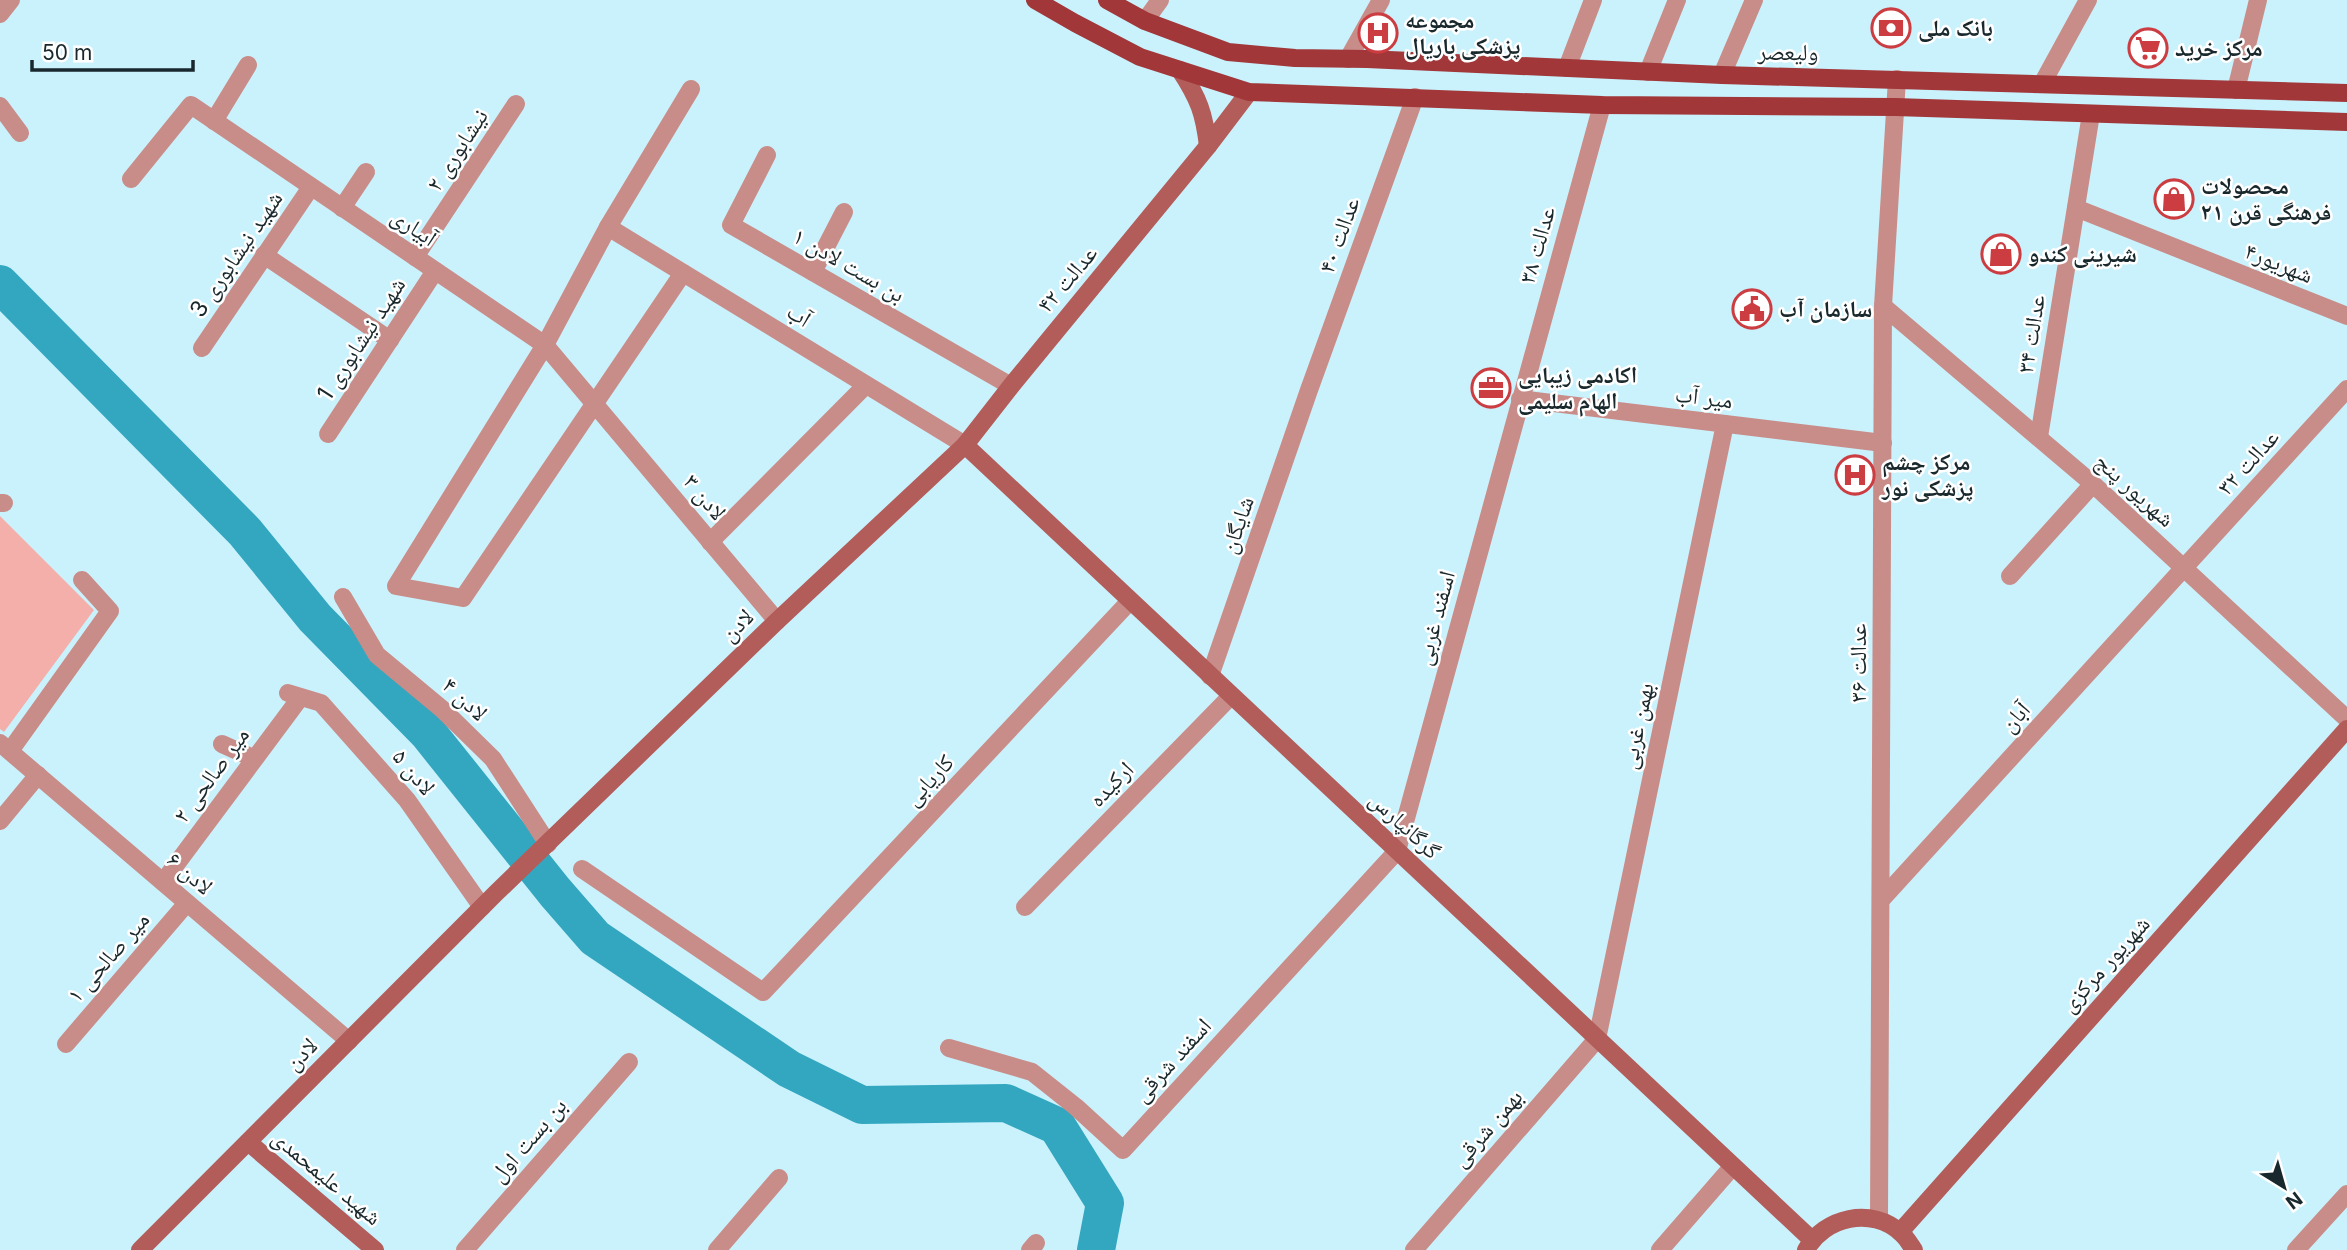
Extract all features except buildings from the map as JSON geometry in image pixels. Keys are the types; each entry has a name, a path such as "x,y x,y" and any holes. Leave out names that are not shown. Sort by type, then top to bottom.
{"main road":[{"path":"1035,0 1140,57 1249,92 1602,104 1895,107 2347,122"},
{"name":"ولیعصر","path":"1107,0 1145,21 1228,52 1295,58 1722,75 2347,93"},
{"path":"1180,70 1205,115 1208,146"},
{"name":"عدالت ۴۲","path":"965,445 1249,92"},
{"name":"گرگانپارس","path":"965,445 1733,1166 1809,1245"},
{"name":"لادن","path":"141,1250 496,893 777,621 965,445"},
{"name":"شهریور مرکزی","path":"1900,1232 2347,729"},
{"name":"شهید علیمحمدی","path":"248,1142 375,1250"},
{"path":"1809,1245 1830,1224 1854,1217 1879,1220 1900,1232 1914,1250"}],"street":[{"path":"0,14 11,0"},
{"path":"1145,21 1160,0"},
{"path":"1348,59 1381,0"},
{"path":"1567,68 1593,0"},
{"path":"1648,72 1676,0"},
{"path":"1722,75 1754,0"},
{"path":"2042,84 2088,0"},
{"path":"2236,90 2258,0"},
{"path":"214,121 248,65"},
{"name":"عدالت ۳۶","path":"1879,1220 1883,306 1897,79"},
{"path":"683,273 463,598 396,586 545,345 608,227 691,89"},
{"name":"عدالت ۴۰","path":"1309,390 1415,97"},
{"name":"نیشابوری ۲","path":"415,257 516,104"},
{"name":"عدالت ۳۸","path":"1520,399 1602,104"},
{"name":"آبیاری","path":"131,179 191,105 545,345 595,404"},
{"path":"0,106 20,133"},
{"name":"عدالت ۳۴","path":"2039,437 2091,114"},
{"name":"۱ بن بست لادن","path":"767,155 731,225 1011,386"},
{"path":"342,208 366,172"},
{"name":"شهید نیشابوری 3","path":"202,348 311,187"},
{"name":"شهریور۴","path":"2076,208 2347,316"},
{"path":"813,272 844,212"},
{"name":"آب","path":"608,227 965,445"},
{"path":"264,255 390,340"},
{"name":"شهید نیشابوری 1","path":"328,434 435,271"},
{"name":"شهریور پنج","path":"1883,306 2093,484 2347,719"},
{"path":"710,542 866,385"},
{"name":"عدالت ۳۲","path":"2184,568 2347,389"},
{"name":"شایگان","path":"1210,676 1309,390"},
{"name":"میر آب","path":"1520,399 1883,443"},
{"name":"اسفند غربی","path":"1397,850 1520,399"},
{"name":"۳ لادن","path":"595,404 777,621"},
{"name":"بهمن غربی","path":"1597,1039 1725,424"},
{"path":"2010,576 2093,484"},
{"name":"آبان","path":"1881,900 2184,568"},
{"path":"5,747 110,611 82,580"},
{"name":"۴ لادن","path":"343,597 377,655 442,709 493,759 548,844"},
{"name":"کاریابی","path":"582,869 763,992 1130,601"},
{"name":"۲ میر صالحی","path":"163,882 253,758 294,696"},
{"name":"۵ لادن","path":"294,696 321,703 407,800 482,907"},
{"name":"ارکیده","path":"1026,907 1231,696"},
{"path":"222,744 253,758"},
{"name":"۶ لادن","path":"5,747 349,1041"},
{"path":"0,821 38,775"},
{"name":"اسفند شرقی","path":"949,1048 1032,1072 1123,1150 1397,850"},
{"name":"۱ میر صالحی","path":"66,1044 187,903"},
{"name":"بهمن شرقی","path":"1414,1250 1597,1039"},
{"name":"بن بست اول","path":"465,1250 629,1062"},
{"path":"1660,1250 1733,1166"},
{"path":"717,1250 779,1178"},
{"path":"2296,1250 2347,1194"}],"shaded area":[{"path":"0,516 94,610 4,732 0,729"}],"waterway":[{"path":"0,284 245,532 315,618 428,733 595,938 789,1069 862,1105 1006,1103 1057,1126 1105,1203 1096,1250"}],"place":[{"name":"بانک ملی","path":"1891,28"},
{"name":"مجموعه پزشکی باریال","path":"1378,33"},
{"name":"مرکز خرید","path":"2148,48"},
{"name":"محصولات فرهنگی قرن ۲۱","path":"2174,199"},
{"name":"شیرینی کندو","path":"2001,254"},
{"name":"سازمان آب","path":"1752,309"},
{"name":"اکادمی زیبایی الهام سلیمی","path":"1491,388"},
{"name":"مرکز چشم پزشکی نور","path":"1855,475"}]}
